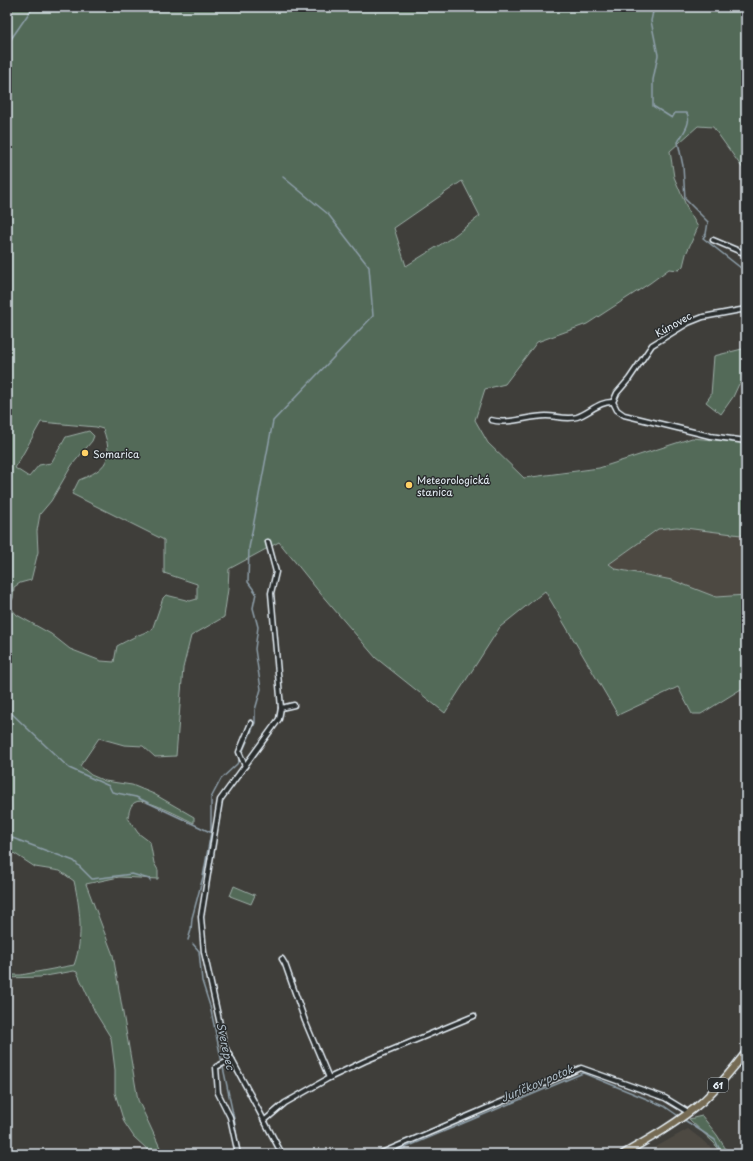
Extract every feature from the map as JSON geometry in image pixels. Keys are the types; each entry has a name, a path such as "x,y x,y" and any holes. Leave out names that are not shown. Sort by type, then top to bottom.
{"main road":[{"name":"61","path":"623,1154 687,1114 716,1088 746,1052"}],"street":[{"path":"713,240 746,254"},
{"name":"Kúnovec","path":"613,402 617,393 629,379 652,345 688,323 703,317 746,309"},
{"path":"491,420 503,422 527,417 577,417 606,402 613,402 617,410 624,414 710,436 746,441"},
{"path":"268,542 276,572 271,593 282,708 279,719 220,800 201,917 205,960 225,1047 282,1154"},
{"path":"282,708 294,706"},
{"path":"245,766 239,752 251,723"},
{"path":"282,960 285,964 305,1022 329,1078"},
{"path":"264,1121 285,1103 329,1078 386,1052 474,1016"},
{"path":"232,1059 216,1067 218,1093 230,1117 238,1154"},
{"path":"379,1154 581,1068 665,1098 687,1114"}],"shaded area":[{"path":"677,527 746,535 746,595 716,597 672,580 616,569 609,564 658,529"},
{"path":"688,1129 712,1149 715,1154 661,1154 656,1147"}],"green space":[{"path":"7,7 746,7 746,173 713,127 698,126 670,151 674,177 688,210 698,227 686,254 683,266 679,270 669,269 587,324 537,342 505,384 485,389 475,420 488,443 524,478 599,468 692,438 746,443 746,535 677,527 658,529 609,564 616,569 672,580 716,597 746,595 746,686 701,714 692,714 678,687 618,715 545,591 500,627 445,713 376,658 320,593 279,542 229,569 224,617 191,636 183,668 176,756 155,757 143,746 124,745 99,738 80,766 91,775 105,781 132,785 154,794 194,817 194,823 147,802 140,801 132,804 128,818 138,833 150,842 154,863 158,870 158,879 119,877 86,884 113,955 138,1100 163,1154 150,1154 147,1149 134,1137 124,1122 115,1093 115,1070 111,1038 95,1012 77,972 74,971 40,977 7,978 7,975 21,975 74,965 79,944 80,923 74,881 60,871 35,867 12,852 7,852","holes":["462,181 480,216 451,238 406,266 394,228","41,422 96,427 103,429 108,448 106,462 96,472 79,480 72,494 164,540 164,573 197,584 197,599 190,601 166,595 163,598 152,630 138,635 117,646 114,662 101,661 70,649 51,634 17,615 9,606 13,598 14,587 20,583 31,580 38,552 37,531 40,514 51,501 72,465 92,441 94,436 89,431 66,437 51,463 39,465 29,477 15,468"]},
{"path":"746,348 746,380 739,384 733,397 721,414 706,402 711,395 714,356"},
{"path":"234,886 255,895 251,904 230,896"},
{"path":"702,1116 717,1135 729,1154 720,1154 715,1144 689,1119"}],"waterway":[{"name":"Sverepec","path":"7,45 33,7"},
{"path":"654,7 651,21 658,55 653,80 653,106 672,118 675,113 687,113 688,124 678,142 683,166 685,199 708,222 706,234 703,238 746,272"},
{"path":"241,755 255,723 255,710 261,689 255,649 258,627 253,608 256,593 248,582 249,548 273,421 373,316 369,267 328,214 283,177"},
{"path":"7,709 69,768 109,786 112,792 136,797 210,832"},
{"path":"188,940 192,918 203,877 211,832 211,798 221,779 237,764 240,758"},
{"name":"Sverepec","path":"7,836 74,861 92,879 132,874 149,879 150,881"},
{"name":"Sverepec","path":"193,944 199,951 202,981 210,1006 240,1154"},
{"name":"Juríčkov potok","path":"390,1154 583,1073 664,1106 680,1117"},
{"name":"Juríčkov potok","path":"683,1119 715,1140 722,1154"}],"place":[{"name":"Somarica","path":"85,453"},
{"name":"Meteorologická stanica","path":"409,485"}]}
